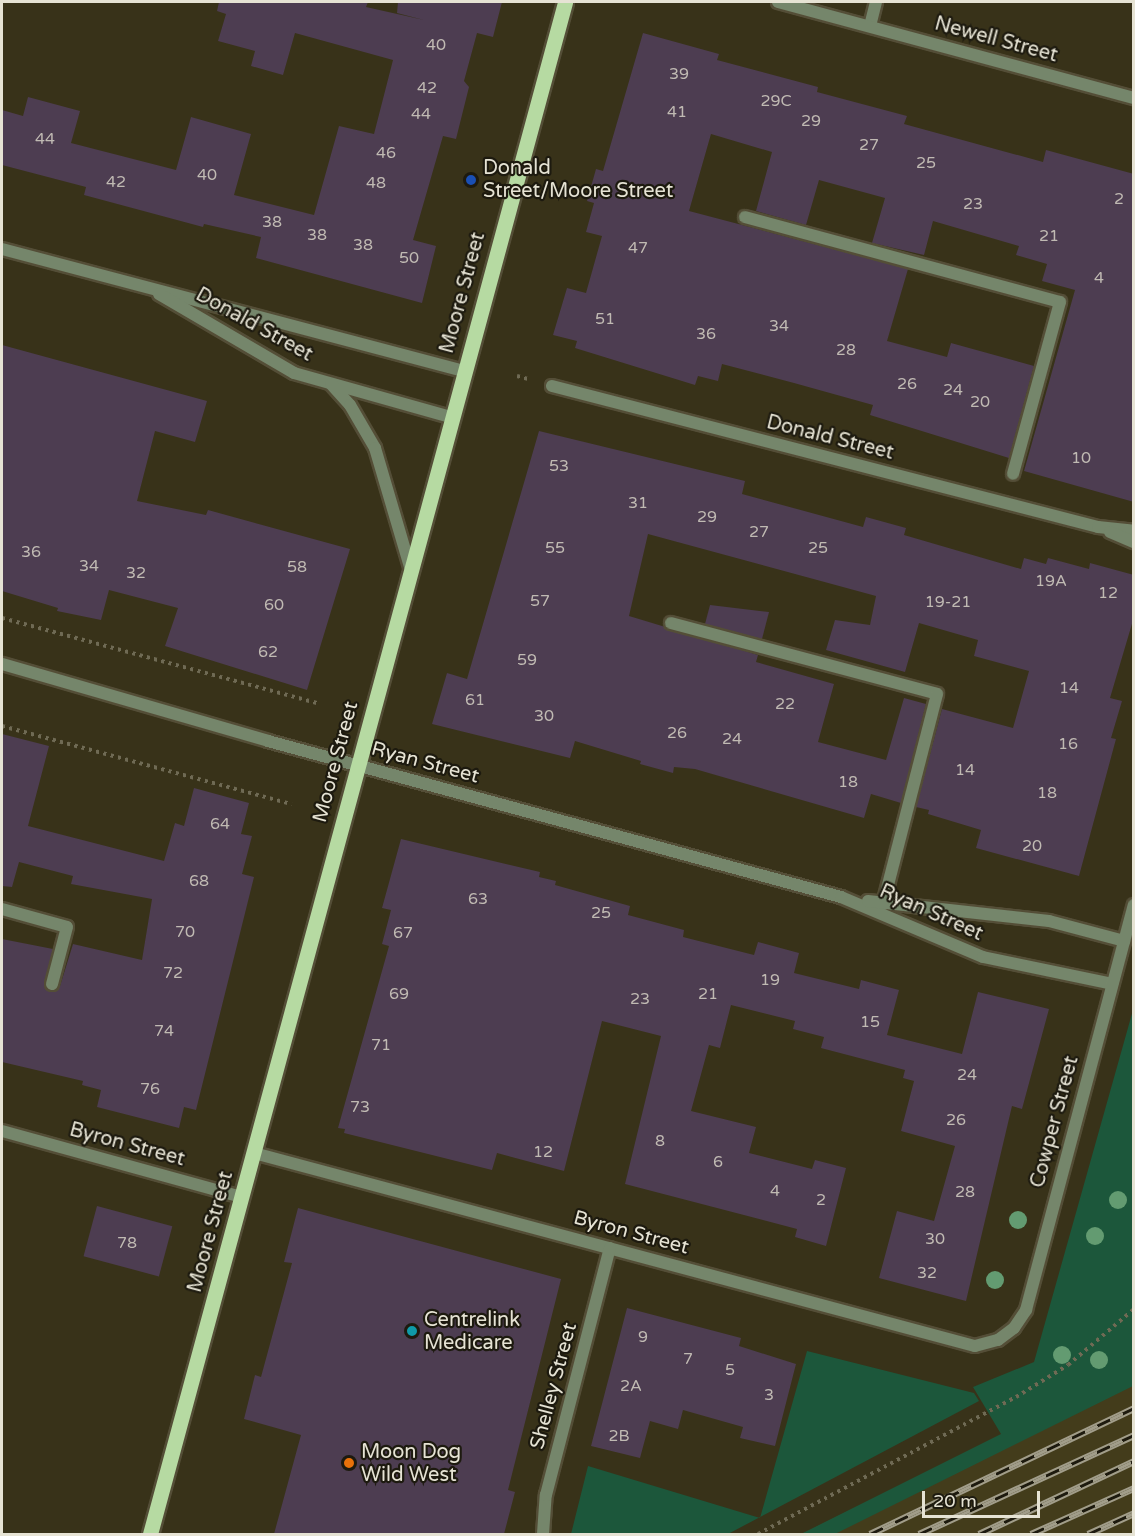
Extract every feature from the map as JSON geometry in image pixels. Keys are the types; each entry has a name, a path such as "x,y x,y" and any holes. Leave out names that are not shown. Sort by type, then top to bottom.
{"main road":[{"name":"Moore Street","path":"150,1534 565,2"}],"street":[{"name":"Newell Street","path":"778,2 1134,98"},
{"path":"870,26 876,2"},
{"path":"745,217 1060,302 1013,474"},
{"name":"Donald Street","path":"2,249 464,370"},
{"name":"Donald Street","path":"146,286 287,369 451,417"},
{"path":"330,383 350,405 375,448 411,571"},
{"name":"Donald Street","path":"552,386 1098,527 1134,531"},
{"name":"Donald Street","path":"1098,527 1134,542"},
{"path":"671,623 937,694 883,904"},
{"name":"Ryan Street","path":"2,664 357,765 841,897 883,904 1049,921 1122,947 1134,956"},
{"name":"Ryan Street","path":"841,897 976,955 1113,984"},
{"name":"Cowper Street","path":"998,1340 1014,1328 1026,1310 1134,904"},
{"path":"2,909 67,927 52,984"},
{"name":"Byron Street","path":"2,1131 242,1197"},
{"name":"Byron Street","path":"254,1153 975,1346 998,1340"},
{"name":"Shelley Street","path":"543,1534 546,1495 610,1248"}],"path":[{"path":"2,618 320,704"},
{"path":"2,726 292,804"},
{"path":"758,1534 1016,1397 1068,1365 1134,1310"}],"shaded area":[{"path":"1133,1371 1133,1534 801,1534"}],"green space":[{"path":"1133,1010 1133,1386 835,1534 801,1534 1001,1434 973,1387 1034,1362"},
{"path":"807,1351 974,1393 979,1401 760,1517"},
{"path":"588,1466 759,1518 728,1534 571,1534"}],"building":[{"path":"219,2 368,2 366,7 424,20 397,13 398,2 502,2 493,37 477,33 464,81 469,87 456,139 443,136 413,240 436,246 422,303 256,258 261,237 204,224 203,227 84,195 86,187 2,165 2,110 23,116 28,97 80,111 71,143 176,170 191,117 251,134 234,195 314,215 339,126 374,134 393,60 295,33 283,75 251,66 255,51 218,41 226,14 217,11"},
{"path":"643,33 719,54 717,60 818,87 817,92 907,116 904,124 1043,162 1046,150 1134,174 1134,502 1024,471 1075,290 1042,281 1047,264 1016,255 1019,246 933,221 924,255 872,243 885,198 819,180 806,225 756,211 772,152 711,134 689,211 908,269 887,341 947,357 951,343 1034,366 1009,458 870,415 873,405 794,383 722,364 718,381 698,376 695,385 575,348 577,341 553,335 567,288 586,293 602,236 586,232 594,203 587,201 596,169 603,171"},
{"path":"2,345 207,401 195,442 155,431 137,501 206,515 208,510 350,549 307,690 165,646 178,608 109,590 101,620 57,611 58,608 2,591"},
{"path":"539,431 745,481 742,494 863,527 866,517 906,528 904,535 1021,569 1024,558 1046,564 1048,558 1089,569 1090,563 1134,575 1134,617 1110,698 1122,701 1111,738 1116,739 1079,876 976,848 981,830 928,814 929,810 916,807 942,709 1013,728 1029,671 974,656 978,640 919,623 905,672 826,650 835,620 870,625 876,596 648,534 629,616 758,655 756,662 834,684 818,742 886,760 904,698 926,704 901,803 871,794 864,818 695,769 674,767 673,773 575,741 570,758 432,724 447,673 467,679"},
{"path":"710,605 769,612 762,639 705,624"},
{"path":"2,734 49,746 28,826 164,861 175,823 184,826 194,788 249,803 241,834 252,836 242,874 254,877 196,1110 184,1107 179,1128 97,1107 101,1090 82,1085 83,1081 2,1062 2,939 53,949 44,986 54,992 60,986 73,944 142,960 152,899 71,884 73,876 19,862 12,887 2,886"},
{"path":"401,839 540,872 539,877 556,881 555,885 630,906 628,915 684,930 683,937 754,955 758,942 799,953 794,973 859,989 861,980 899,990 887,1035 962,1054 978,992 1049,1009 1022,1109 1012,1106 966,1301 879,1278 897,1211 934,1221 955,1146 901,1131 914,1081 903,1078 905,1070 821,1048 824,1037 793,1029 795,1021 731,1005 720,1048 709,1045 691,1111 756,1127 749,1153 812,1169 815,1160 846,1168 826,1246 795,1237 797,1229 625,1184 661,1036 602,1021 564,1171 497,1153 492,1170 344,1133 345,1129 338,1128 389,946 382,944 391,910 382,908"},
{"path":"97,1206 172,1226 159,1276 84,1256"},
{"name":"Centrelink Medicare","path":"298,1208 561,1279 508,1490 515,1492 504,1534 274,1534 301,1435 244,1419 255,1375 261,1377 292,1263 284,1262"},
{"path":"627,1308 741,1338 739,1346 796,1364 775,1446 740,1438 743,1427 683,1410 678,1429 650,1421 640,1458 591,1446"}],"railway":[{"path":"870,1534 1134,1408"},
{"path":"919,1534 1134,1435"},
{"path":"979,1534 1134,1461"},
{"path":"1031,1534 1134,1488"},
{"path":"1088,1534 1134,1513"}],"place":[{"name":"Donald Street/Moore Street","path":"471,180"},
{"name":"Centrelink Medicare","path":"412,1331"},
{"name":"Moon Dog Wild West","path":"349,1463"}]}
